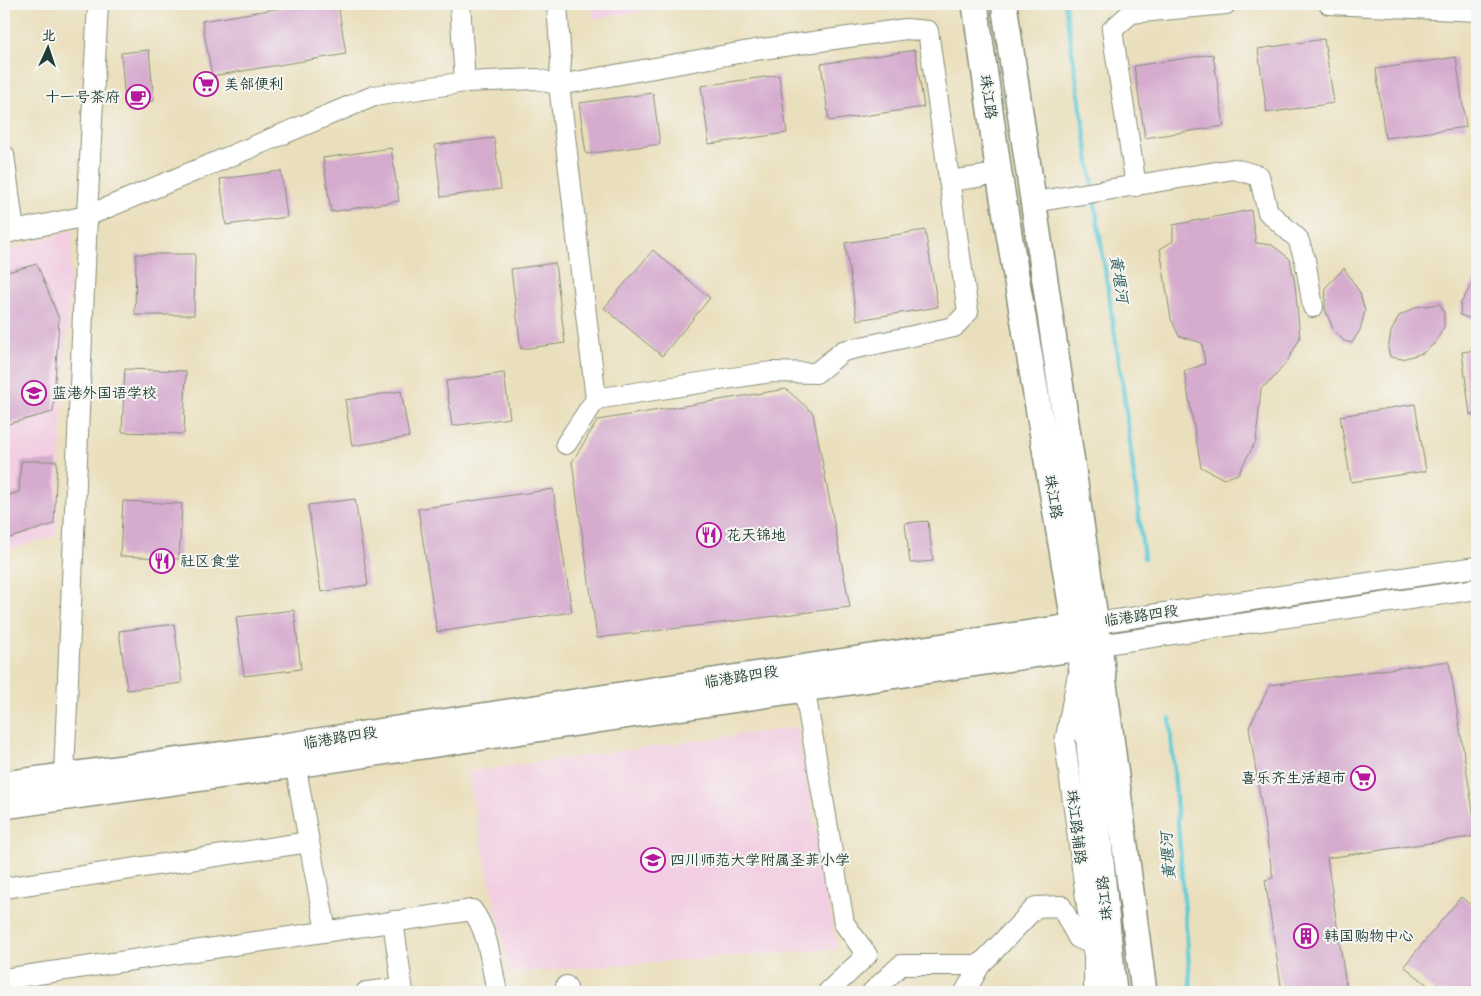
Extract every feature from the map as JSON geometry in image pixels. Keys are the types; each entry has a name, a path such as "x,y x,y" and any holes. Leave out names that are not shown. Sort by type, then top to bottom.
{"main road":[{"name":"珠江路","path":"975,4 999,174 1086,641 1144,992"},
{"name":"珠江路","path":"1004,4 1034,202 1086,641 1114,992"},
{"name":"临港路四段","path":"4,806 294,755 803,678 1086,641"},
{"name":"临港路四段","path":"4,784 64,776 294,755"}],"street":[{"path":"64,776 87,216 98,4"},
{"path":"460,4 466,82"},
{"path":"557,4 561,61 559,85 596,399 566,444"},
{"path":"1136,186 1112,30 1131,13 1226,4"},
{"path":"1329,4 1477,12"},
{"path":"4,155 9,233 87,216 374,96 466,82 537,79 559,85 755,50 906,29 928,31 968,312 954,327 843,351 816,374 771,372 596,399"},
{"path":"1034,202 1234,169 1259,176 1268,212 1298,239 1305,260 1313,307"},
{"path":"949,181 999,174"},
{"name":"临港路四段","path":"1086,641 1477,567"},
{"name":"临港路四段","path":"1086,641 1477,589"},
{"name":"珠江路辅路","path":"1086,641 1066,742 1092,944 1094,992"},
{"path":"803,678 844,923 867,955 828,992"},
{"path":"294,755 326,931"},
{"path":"4,888 309,842"},
{"path":"965,992 980,965 1036,907 1061,906 1078,938 1092,944"},
{"path":"4,978 472,910 478,918 486,940 497,992"},
{"path":"366,992 402,990 393,921"},
{"path":"872,992 902,965 980,965"},
{"path":"980,965 983,992"}],"shaded area":[{"path":"592,4 685,4 593,19"},
{"name":"蓝港外国语学校","path":"73,230 56,536 4,551 4,251"},
{"name":"四川师范大学附属圣菲小学","path":"797,727 837,949 509,973 467,772"}],"building":[{"path":"305,4 338,4 346,54 212,76 202,21"},
{"path":"1324,39 1334,103 1267,113 1258,49"},
{"path":"149,50 154,101 125,104 121,53"},
{"path":"915,50 924,107 829,121 821,64"},
{"path":"1213,54 1224,126 1145,138 1134,66"},
{"path":"1456,57 1466,127 1385,138 1376,69"},
{"path":"779,75 787,133 709,144 701,86"},
{"path":"653,93 660,144 586,154 579,103"},
{"path":"494,138 501,189 441,197 435,145"},
{"path":"391,148 399,201 331,212 323,158"},
{"path":"281,171 287,217 226,225 220,179"},
{"path":"1251,210 1256,243 1272,245 1290,259 1295,284 1300,338 1287,362 1271,381 1261,388 1256,441 1238,474 1224,479 1201,467 1184,371 1205,364 1202,343 1179,336 1171,319 1160,249 1173,241 1173,225"},
{"path":"925,230 938,307 857,320 845,243"},
{"path":"653,250 710,298 662,356 604,308"},
{"path":"136,254 195,254 194,315 135,315"},
{"path":"555,263 565,343 521,349 511,269"},
{"path":"37,264 59,319 53,412 4,425 4,273"},
{"path":"1344,268 1360,293 1365,311 1360,330 1352,343 1344,341 1333,329 1325,309 1326,287"},
{"path":"1477,276 1477,321 1460,315 1461,303"},
{"path":"1440,304 1444,313 1444,327 1435,343 1423,353 1402,359 1390,357 1388,349 1391,332 1399,316 1416,307"},
{"path":"1477,350 1477,414 1470,415 1462,352"},
{"path":"125,369 186,371 184,434 122,432"},
{"path":"504,373 510,418 452,426 446,381"},
{"name":"花天锦地","path":"786,389 813,413 850,607 597,638 572,462 598,420"},
{"path":"401,391 409,437 352,446 345,400"},
{"path":"1415,404 1426,471 1351,482 1340,416"},
{"path":"21,461 57,461 54,524 4,540 4,497 19,492"},
{"path":"553,489 572,612 437,632 418,509"},
{"path":"355,499 368,585 321,592 308,505"},
{"path":"123,501 182,504 179,559 120,556"},
{"path":"928,521 933,561 910,563 905,523"},
{"path":"294,610 301,669 244,676 236,617"},
{"path":"174,624 182,683 127,690 119,631"},
{"name":"喜乐齐生活超市","path":"1449,661 1477,836 1327,858 1347,992 1282,992 1265,880 1273,878 1249,727 1270,685"},
{"path":"1461,897 1477,910 1477,992 1436,992 1404,966"}],"waterway":[{"name":"黄堰河","path":"1065,4 1093,188"},
{"name":"黄堰河","path":"1094,198 1124,395 1144,558"},
{"name":"黄堰河","path":"1170,719 1191,992"}],"place":[{"name":"美邻便利","path":"206,84"},
{"name":"十一号茶府","path":"138,97"},
{"name":"蓝港外国语学校","path":"34,393"},
{"name":"花天锦地","path":"709,535"},
{"name":"社区食堂","path":"162,561"},
{"name":"喜乐齐生活超市","path":"1363,778"},
{"name":"四川师范大学附属圣菲小学","path":"653,860"},
{"name":"韩国购物中心","path":"1306,936"}]}
